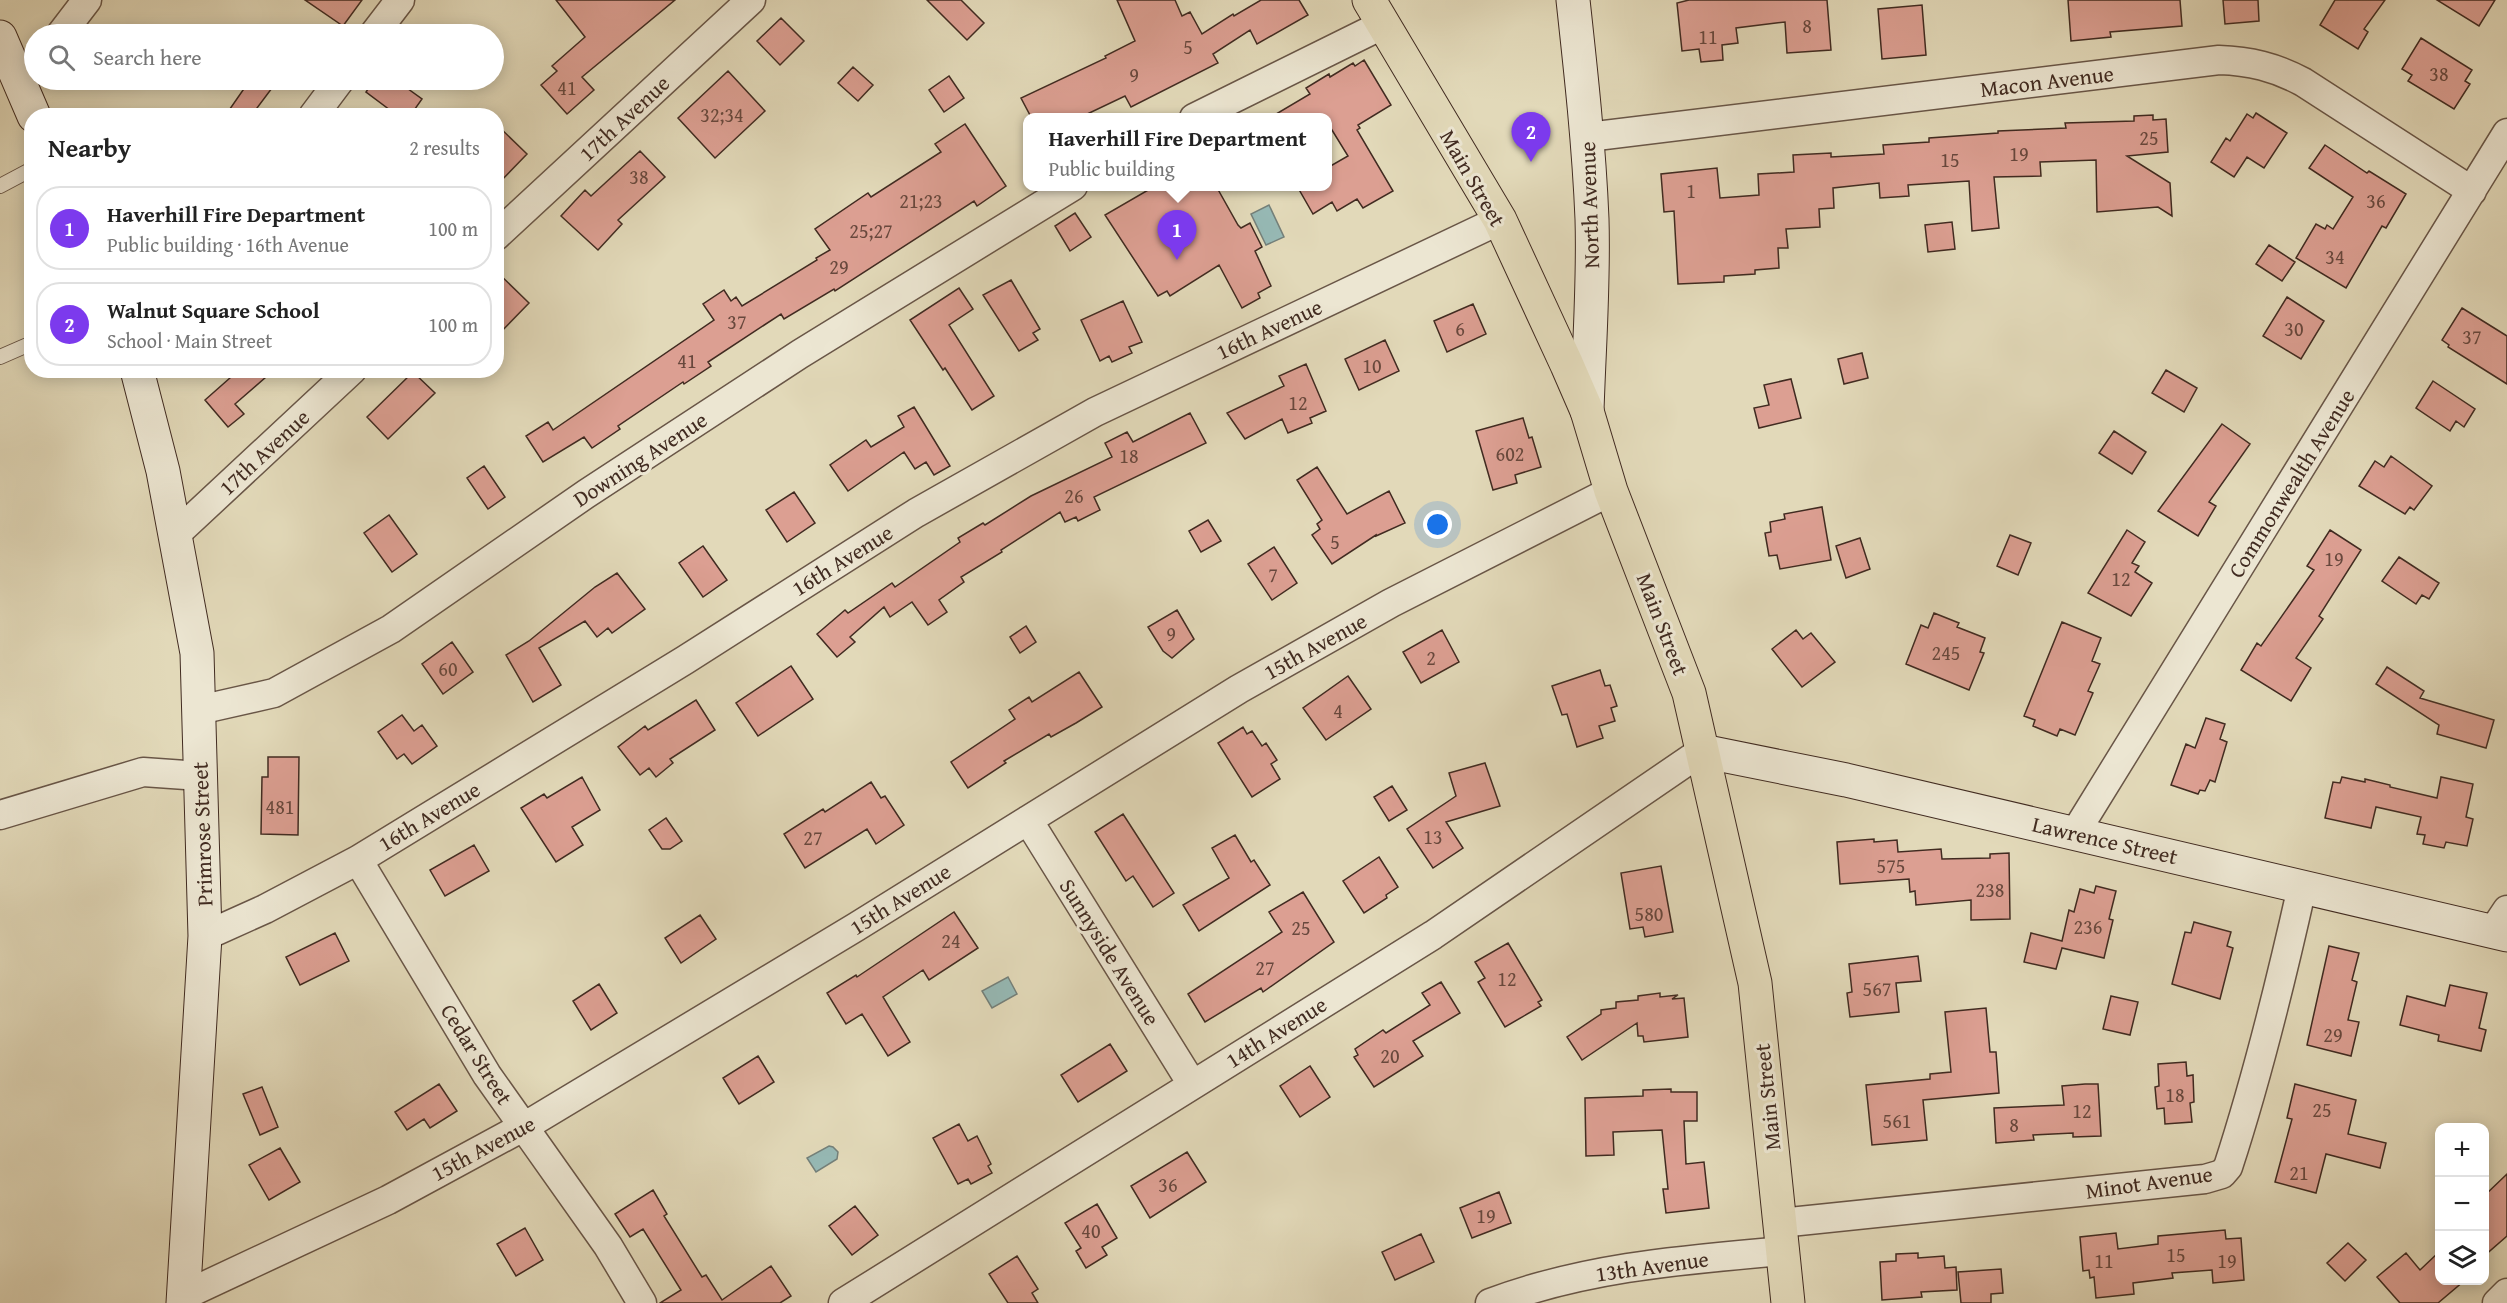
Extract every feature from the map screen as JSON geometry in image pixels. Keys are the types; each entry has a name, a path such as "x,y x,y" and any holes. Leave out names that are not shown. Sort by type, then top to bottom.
{"main road":[{"name":"North Avenue","path":"1573,0 1588,137 1592,221 1592,293 1587,411"},
{"name":"Main Street","path":"1376,13 1500,220 1587,411 1611,491 1689,693 1755,983 1788,1303"},
{"path":"0,37 24,80"},
{"name":"Primrose Street","path":"139,378 176,534 197,653 205,936 183,1299"},
{"name":"Lawrence Street","path":"1702,751 1846,780 2302,887 2502,925"}],"street":[{"path":"69,24 87,0"},
{"path":"382,24 400,0"},
{"name":"17th Avenue","path":"504,229 751,0"},
{"path":"1201,113 1376,13"},
{"name":"Macon Avenue","path":"1588,137 2219,60 2241,60 2264,65 2293,76 2472,191"},
{"path":"319,108 332,90"},
{"name":"Commonwealth Avenue","path":"2074,833 2507,133"},
{"name":"Downing Avenue","path":"199,710 274,693 391,629 586,494 800,354 1065,191"},
{"name":"16th Avenue","path":"205,936 265,909 358,860 685,660 916,513 1085,418 1500,220"},
{"name":"17th Avenue","path":"176,534 343,378"},
{"name":"15th Avenue","path":"183,1299 388,1200 524,1126 856,927 1239,689 1381,609 1611,491"},
{"name":"14th Avenue","path":"843,1303 1432,935 1702,751"},
{"path":"0,815 143,772 201,776"},
{"name":"Sunnyside Avenue","path":"1028,820 1192,1084"},
{"name":"Cedar Street","path":"358,860 487,1075 608,1246 642,1303"},
{"name":"Minot Avenue","path":"1781,1237 2205,1179 2222,1174 2228,1167 2253,1086 2283,975 2302,887"},
{"name":"13th Avenue","path":"1490,1303 1528,1288 1613,1269 1781,1237"},
{"path":"2497,1303 2507,1293"}],"lane":[{"path":"0,186 24,173"},
{"path":"0,357 24,346"}],"water":[{"path":"1269,205 1284,237 1266,245 1251,214"},
{"path":"1008,977 1017,994 992,1008 982,991"},
{"path":"829,1146 838,1152 837,1159 816,1172 807,1158"}],"building":[{"path":"305,0 362,0 344,24 340,24"},
{"path":"556,0 675,0 582,77 594,90 567,114 541,85 557,71 552,66 585,37"},
{"path":"927,0 961,0 984,23 967,40"},
{"path":"1117,0 1175,0 1182,16 1190,12 1202,34 1233,14 1234,16 1261,0 1299,0 1308,15 1257,44 1250,30 1213,54 1218,63 1131,107 1125,96 1089,113 1029,113 1021,98 1106,58 1105,56 1135,41"},
{"path":"1689,0 1827,0 1831,50 1787,53 1785,22 1736,28 1738,43 1722,45 1723,60 1701,62 1699,49 1682,51 1677,3"},
{"path":"2068,0 2180,0 2182,26 2110,32 2111,37 2071,41"},
{"path":"2223,0 2258,0 2259,21 2225,24"},
{"path":"2335,0 2385,0 2364,29 2368,32 2358,49 2320,25"},
{"path":"2437,0 2495,0 2479,26"},
{"path":"1922,5 1926,55 1882,59 1878,9"},
{"path":"781,18 804,41 780,65 757,41"},
{"path":"2421,38 2472,70 2465,81 2470,84 2454,109 2408,81 2412,75 2402,69"},
{"path":"1364,60 1391,105 1358,125 1360,128 1357,130 1393,191 1363,208 1357,199 1337,211 1332,202 1313,214 1300,191 1332,191 1332,165 1348,156 1332,130 1332,113 1278,113 1310,94 1306,88 1329,74 1330,77 1353,63 1355,66"},
{"path":"853,67 873,85 858,101 838,83"},
{"path":"728,71 765,111 715,158 678,118"},
{"path":"949,76 964,98 944,112 929,90"},
{"path":"243,90 270,90 257,108 231,108"},
{"path":"367,90 410,90 422,99 416,108 387,108 366,92"},
{"path":"2256,113 2287,133 2264,168 2247,157 2234,177 2211,162 2226,138 2230,141 2247,114 2253,118"},
{"path":"2153,115 2153,120 2166,119 2168,152 2127,156 2170,183 2172,216 2158,207 2097,212 2096,160 2040,162 2041,176 1994,177 1999,228 1972,231 1969,181 1908,185 1909,196 1880,198 1879,183 1833,188 1834,208 1819,209 1820,227 1786,229 1788,248 1778,248 1779,268 1755,270 1755,274 1724,276 1724,282 1678,284 1674,211 1664,212 1661,174 1717,168 1720,198 1759,195 1758,174 1794,172 1793,155 1831,153 1831,157 1884,154 1883,145 1929,142 1929,138 1998,133 1998,131 2066,128 2065,123 2134,121 2134,116"},
{"path":"965,124 1006,186 977,206 974,201 835,291 834,289 784,319 781,314 708,362 711,366 618,426 620,429 592,448 584,437 543,462 526,436 548,422 553,430 714,320 703,304 724,290 731,301 736,297 742,306 817,260 816,258 830,250 815,229 868,193 871,197 941,152 935,144"},
{"path":"504,132 527,154 504,178"},
{"path":"2325,145 2367,173 2369,171 2406,194 2386,228 2382,226 2346,288 2296,258 2316,224 2325,229 2327,225 2333,229 2353,197 2309,168"},
{"path":"640,151 665,177 618,220 622,224 598,250 561,216 585,190 591,196"},
{"path":"1146,191 1219,191 1238,225 1241,228 1250,223 1262,247 1255,251 1271,286 1258,293 1260,298 1242,308 1219,265 1170,296 1167,291 1158,296 1105,215"},
{"path":"1075,213 1091,237 1070,251 1055,226"},
{"path":"1952,222 1955,249 1928,252 1925,225"},
{"path":"2269,245 2295,262 2282,281 2256,264"},
{"path":"504,279 529,303 504,329"},
{"path":"1011,280 1040,329 1033,333 1038,340 1019,351 983,295"},
{"path":"959,288 973,309 949,325 994,396 972,410 910,320"},
{"path":"2287,297 2324,321 2301,359 2263,336"},
{"path":"1123,301 1142,342 1129,347 1132,353 1112,362 1109,356 1100,361 1081,320"},
{"path":"1473,304 1486,334 1447,352 1434,321"},
{"path":"2462,308 2507,336 2507,384 2448,347 2449,345 2442,340"},
{"path":"1385,340 1399,371 1359,390 1345,359"},
{"path":"1862,353 1868,378 1844,384 1838,359"},
{"path":"1306,364 1326,411 1310,418 1312,423 1288,433 1282,419 1245,439 1227,413 1284,386 1279,376"},
{"path":"2166,370 2197,388 2184,412 2152,393"},
{"path":"230,378 265,378 235,404 244,414 228,427 205,400"},
{"path":"407,378 419,378 435,393 388,439 367,417"},
{"path":"1791,379 1801,418 1759,428 1754,408 1769,405 1764,385"},
{"path":"2433,381 2475,409 2464,427 2456,421 2450,431 2416,408"},
{"path":"914,407 950,466 934,475 926,462 915,469 904,452 848,491 830,465 866,440 871,447 904,427 898,416"},
{"path":"1190,413 1206,443 1094,497 1100,510 1078,521 1076,517 1065,522 1060,512 1001,550 1002,552 961,577 964,582 939,600 947,612 928,625 912,602 890,617 884,607 850,637 855,642 837,657 817,634 845,610 848,613 892,583 895,587 960,542 958,538 983,523 985,525 1031,496 1112,457 1105,443 1127,432 1133,442"},
{"path":"1523,418 1529,438 1532,437 1541,467 1515,475 1517,483 1493,490 1476,431"},
{"path":"2222,424 2250,444 2209,502 2216,506 2198,536 2158,511"},
{"path":"2114,431 2146,452 2132,474 2099,453"},
{"path":"2391,456 2432,486 2414,510 2410,507 2405,514 2359,486 2375,461 2384,467"},
{"path":"484,466 505,497 488,509 467,478"},
{"path":"1317,467 1347,514 1389,491 1405,523 1376,535 1332,564 1312,535 1320,529 1317,524 1322,520 1297,480"},
{"path":"794,492 815,523 787,542 766,510"},
{"path":"1822,507 1831,560 1780,569 1777,555 1769,556 1765,533 1771,532 1770,522 1785,519 1784,514"},
{"path":"389,515 417,554 392,572 364,533"},
{"path":"1208,520 1221,541 1201,552 1189,531"},
{"path":"2127,530 2145,542 2132,563 2139,566 2135,572 2152,583 2131,616 2088,593"},
{"path":"2330,530 2361,550 2319,616 2323,619 2296,658 2311,668 2291,701 2241,670 2257,643 2261,646 2314,570 2307,566"},
{"path":"2010,535 2031,543 2018,575 1997,566"},
{"path":"1860,538 1870,569 1846,578 1836,546"},
{"path":"703,546 727,580 703,597 679,563"},
{"path":"1274,547 1297,583 1272,600 1248,564"},
{"path":"2399,557 2439,583 2429,599 2422,595 2416,604 2382,581"},
{"path":"617,573 645,609 612,633 608,628 597,637 585,621 539,648 561,685 533,702 506,655 529,641 595,587"},
{"path":"1177,610 1194,639 1172,658 1163,651 1148,627"},
{"path":"1934,613 1959,623 1957,627 1985,638 1980,652 1984,653 1969,690 1906,664 1921,625 1928,628"},
{"path":"2062,622 2101,638 2092,661 2100,664 2088,691 2093,693 2075,735 2060,729 2057,736 2033,726 2035,720 2024,716"},
{"path":"1026,626 1036,642 1020,653 1010,637"},
{"path":"1442,630 1459,662 1421,683 1403,652"},
{"path":"1796,630 1803,639 1811,633 1835,662 1802,687 1772,649"},
{"path":"452,642 473,672 443,694 422,664"},
{"path":"791,666 813,699 758,736 736,703"},
{"path":"2387,667 2424,691 2420,698 2494,720 2486,748 2437,734 2439,725 2376,684"},
{"path":"1600,670 1605,686 1610,685 1617,706 1611,708 1615,721 1599,726 1603,738 1577,747 1567,714 1562,715 1552,686"},
{"path":"1079,672 1102,707 1051,737 1049,734 1004,761 1006,763 968,788 951,762 1015,719 1009,710 1029,697 1032,702"},
{"path":"1348,676 1371,709 1326,740 1303,708"},
{"path":"696,700 715,730 670,759 673,763 656,777 649,768 640,775 618,747 645,726 648,730"},
{"path":"402,715 414,731 422,725 437,746 412,764 404,754 397,759 378,732"},
{"path":"2206,718 2225,724 2220,739 2227,742 2215,782 2210,780 2205,791 2200,790 2198,794 2171,785 2186,744 2195,748"},
{"path":"1243,727 1247,734 1252,731 1262,746 1266,743 1277,760 1271,764 1280,779 1252,797 1218,743"},
{"path":"268,757 299,757 298,835 261,834 262,777 268,777"},
{"path":"1485,763 1500,806 1446,822 1463,848 1433,868 1407,829 1456,796 1449,773"},
{"path":"582,777 600,810 572,827 583,845 556,862 521,808 544,794 547,798"},
{"path":"2342,777 2365,782 2365,779 2437,798 2441,777 2473,784 2466,817 2473,819 2467,846 2446,842 2444,848 2423,844 2425,835 2417,834 2421,817 2376,807 2371,828 2325,818 2333,782 2340,783"},
{"path":"871,782 881,798 885,796 904,825 876,844 867,829 805,868 784,834 823,809 825,812"},
{"path":"1392,786 1407,810 1389,821 1374,797"},
{"path":"1123,814 1174,893 1153,907 1133,876 1126,881 1095,832"},
{"path":"666,818 682,841 670,849 662,849 649,830"},
{"path":"1235,835 1251,862 1254,860 1270,885 1199,931 1183,905 1229,878 1212,848"},
{"path":"1874,839 1874,842 1897,840 1898,852 1941,849 1942,859 1990,858 1990,854 2009,853 2010,919 1971,920 1971,900 1916,905 1915,891 1910,892 1909,879 1840,884 1837,842"},
{"path":"474,845 489,871 445,896 430,870"},
{"path":"1379,857 1398,887 1386,895 1387,898 1364,913 1343,881"},
{"path":"1661,866 1673,932 1645,937 1643,927 1630,929 1621,873"},
{"path":"2096,886 2116,891 2109,919 2113,920 2104,958 2062,948 2056,969 2024,962 2031,933 2062,941 2069,910 2074,912 2080,889 2094,893"},
{"path":"1303,892 1334,942 1263,992 1261,988 1205,1022 1188,994 1282,932 1269,912"},
{"path":"954,912 978,948 929,980 923,970 883,997 910,1042 888,1056 862,1014 846,1024 827,993 856,975 857,977"},
{"path":"700,915 716,939 681,963 665,938"},
{"path":"2194,922 2231,932 2227,946 2233,948 2220,999 2172,984 2185,932 2191,933"},
{"path":"335,933 349,961 300,985 286,957"},
{"path":"1508,943 1542,1000 1538,1002 1541,1006 1505,1027 1478,982 1485,978 1475,962"},
{"path":"2329,946 2359,953 2352,980 2357,982 2348,1020 2359,1022 2351,1056 2307,1045"},
{"path":"1918,956 1921,981 1896,983 1899,1012 1850,1017 1847,993 1852,992 1849,964"},
{"path":"1441,982 1460,1013 1413,1041 1423,1056 1374,1087 1354,1057 1358,1055 1355,1049 1383,1030 1386,1033 1430,1005 1422,993"},
{"path":"599,984 617,1013 591,1030 573,1001"},
{"path":"2450,985 2487,993 2479,1028 2486,1030 2481,1051 2438,1041 2439,1035 2400,1025 2407,996 2445,1006"},
{"path":"1660,993 1660,997 1678,995 1672,999 1684,998 1688,1037 1644,1042 1643,1036 1638,1036 1637,1023 1582,1060 1567,1037 1601,1014 1601,1010 1616,1008 1616,1002 1638,1000 1638,996"},
{"path":"2111,996 2138,1002 2130,1035 2103,1029"},
{"path":"1986,1008 1990,1052 1996,1052 1999,1093 1923,1100 1927,1140 1872,1145 1866,1085 1930,1079 1930,1074 1951,1072 1945,1012"},
{"path":"1110,1044 1127,1071 1078,1102 1061,1075"},
{"path":"758,1056 774,1082 739,1104 723,1078"},
{"path":"2186,1062 2187,1076 2193,1075 2194,1102 2190,1103 2192,1122 2165,1124 2164,1108 2157,1109 2155,1087 2159,1086 2158,1064"},
{"path":"1310,1066 1330,1097 1300,1117 1280,1086"},
{"path":"439,1084 457,1111 430,1128 424,1119 407,1130 395,1112"},
{"path":"2098,1084 2101,1136 2073,1137 2073,1133 2033,1135 2034,1140 1996,1143 1994,1108 2064,1105 2062,1086"},
{"path":"2295,1084 2356,1100 2348,1134 2386,1143 2380,1168 2326,1154 2316,1193 2275,1182 2292,1119 2287,1118"},
{"path":"262,1087 278,1127 260,1135 243,1094"},
{"path":"1671,1089 1671,1092 1697,1092 1697,1121 1684,1121 1686,1164 1704,1162 1709,1208 1666,1213 1663,1189 1668,1189 1662,1130 1613,1132 1614,1155 1586,1156 1585,1098 1643,1096 1643,1090"},
{"path":"959,1124 968,1141 977,1136 991,1164 988,1166 992,1173 971,1184 968,1179 958,1184 933,1138"},
{"path":"280,1148 300,1182 269,1200 249,1165"},
{"path":"1187,1152 1206,1182 1150,1218 1131,1186"},
{"path":"2507,1174 2507,1236 2489,1252 2489,1231 2489,1191"},
{"path":"653,1190 667,1214 664,1216 702,1277 706,1275 722,1300 771,1266 791,1296 780,1303 660,1303 681,1290 643,1229 630,1237 615,1214"},
{"path":"1499,1192 1511,1223 1472,1238 1460,1208"},
{"path":"1097,1204 1117,1238 1102,1247 1107,1255 1086,1268 1076,1251 1081,1248 1065,1223"},
{"path":"855,1206 878,1235 852,1255 829,1226"},
{"path":"525,1228 543,1260 516,1276 497,1244"},
{"path":"2225,1230 2226,1239 2241,1238 2244,1280 2213,1283 2212,1270 2172,1273 2173,1278 2133,1283 2134,1294 2096,1298 2094,1277 2090,1278 2089,1270 2083,1271 2080,1237 2116,1233 2118,1249 2158,1244 2158,1236"},
{"path":"1421,1234 1434,1262 1395,1280 1382,1252"},
{"path":"2348,1243 2366,1260 2345,1281 2327,1263"},
{"path":"1918,1253 1918,1258 1944,1256 1945,1268 1956,1267 1957,1290 1921,1292 1922,1297 1882,1300 1880,1262 1896,1261 1896,1254"},
{"path":"2406,1253 2420,1270 2435,1256 2435,1285 2459,1285 2438,1303 2400,1303 2377,1277"},
{"path":"1017,1256 1038,1289 1032,1293 1038,1303 1008,1303 989,1274"},
{"path":"2001,1269 2003,1293 1991,1294 1991,1303 1961,1303 1958,1272"}],"place":[{"name":"Walnut Square School","path":"1531,162"},
{"name":"Haverhill Fire Department","path":"1177,260"}]}
